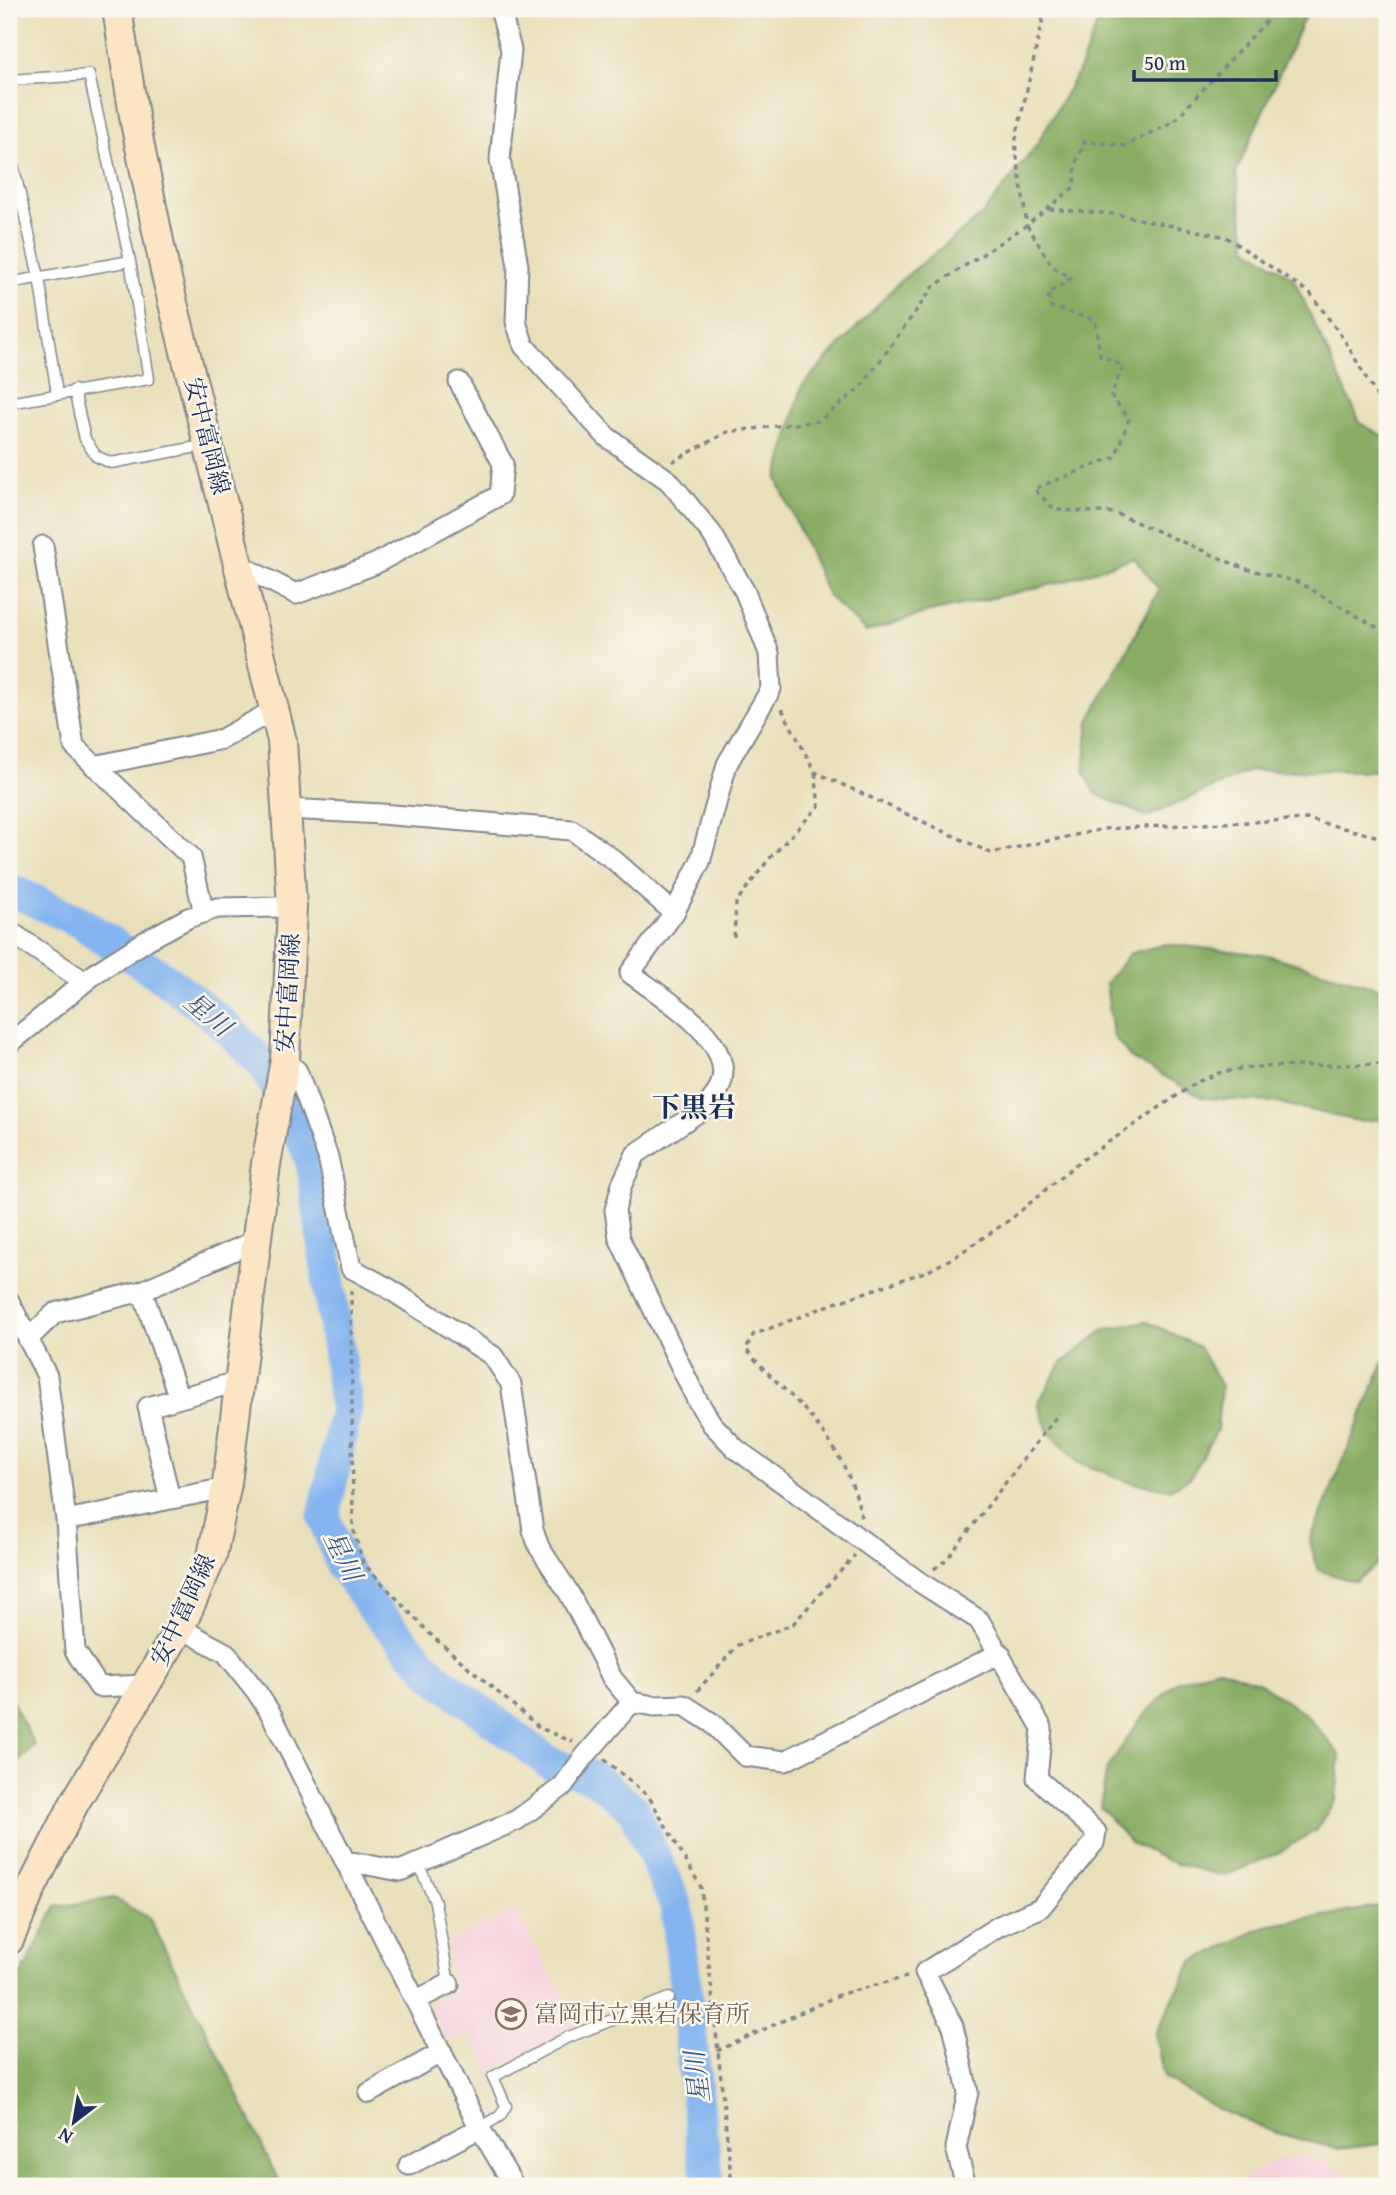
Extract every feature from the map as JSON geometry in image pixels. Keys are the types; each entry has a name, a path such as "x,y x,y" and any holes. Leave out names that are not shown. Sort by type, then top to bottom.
{"main road":[{"name":"安中富岡線","path":"9,1940 75,1802 180,1628 212,1556 226,1488 266,1164 284,1064 292,907 282,741 165,271 135,122 117,9"}],"street":[{"path":"500,9 511,50 500,159 519,266 516,322 524,346 607,437 669,481 712,534 745,592 769,653 771,689 727,764 699,862 674,913 630,973 701,1028 714,1044 720,1058 722,1083 703,1109 636,1154 622,1184 615,1210 619,1238 697,1400 712,1424 736,1449 918,1581 979,1620 1042,1728 1037,1778 1096,1832 1094,1843 1040,1908 999,1926 925,1972 953,2026 968,2092 956,2148 966,2186"},
{"path":"239,565 296,594 375,564 500,495 503,464 459,382"},
{"path":"43,546 74,746 191,856 204,913"},
{"path":"94,766 222,739 274,710"},
{"path":"287,809 572,830 614,860 674,913"},
{"path":"9,1044 91,977 149,939 188,918 217,908 292,907"},
{"path":"9,931 91,977"},
{"path":"284,1064 297,1072 328,1157 351,1268 388,1288 493,1356 511,1384 533,1530 539,1548 569,1593 612,1678 632,1702 654,1706 684,1705 712,1723 745,1756 785,1762 1000,1653"},
{"path":"28,1339 55,1313 142,1291 257,1240"},
{"path":"142,1291 179,1398"},
{"path":"9,1301 47,1376 66,1520 75,1651 99,1687 146,1685"},
{"path":"170,1499 148,1407 240,1381"},
{"path":"66,1520 226,1488"},
{"path":"180,1628 226,1653 256,1690 271,1714 480,2128 514,2186"},
{"path":"346,1861 400,1871 517,1820 562,1787 632,1702"},
{"path":"416,2000 449,1984"},
{"path":"369,2093 442,2052"},
{"path":"409,2165 480,2128"}],"lane":[{"path":"9,80 89,75 130,261 149,379 9,403"},
{"path":"9,147 38,277 57,394"},
{"path":"9,283 130,261"},
{"path":"74,390 85,439 96,456 111,463 209,445"},
{"path":"418,1863 435,1902 449,1984"},
{"path":"480,2128 500,2116 506,2106 493,2077 566,2038 669,1998"}],"path":[{"path":"1045,9 1015,143 1027,225 1052,266 1071,278 1048,294 1051,307 1095,320 1100,355 1123,366 1111,396 1129,419 1115,457 1034,489 1055,510 1115,513 1243,568 1298,582 1387,633"},
{"path":"655,472 727,432 818,421 861,387 934,286 1027,225 1074,187 1076,163 1085,141 1125,146 1174,121 1275,9"},
{"path":"1047,209 1115,214 1226,237 1310,293 1345,341 1387,414"},
{"path":"734,937 736,902 769,859 819,806 815,772 771,689"},
{"path":"815,772 991,853 1104,829 1280,820 1307,819 1375,836 1387,834"},
{"path":"684,1705 738,1645 793,1624 866,1543 858,1500 841,1458 801,1405 760,1367 746,1349 753,1335 930,1270 956,1256 1011,1219 1075,1166 1198,1082 1221,1072 1253,1067 1387,1064"},
{"path":"351,1268 353,1528 363,1563 433,1637 540,1728 588,1753 649,1797 701,1887 732,2186"},
{"path":"918,1581 947,1559 1059,1413"},
{"path":"717,2051 841,1994 925,1972"}],"shaded area":[{"path":"515,1910 581,2028 567,2032 491,2072 470,2033 449,2043 428,2003 453,1990 447,1943"},
{"path":"1310,2156 1370,2186 1232,2186 1274,2160"}],"green space":[{"path":"1103,9 1308,9 1236,172 1247,247 1293,278 1361,424 1387,438 1387,771 1252,770 1147,817 1096,794 1084,772 1089,721 1159,590 1134,557 1066,581 926,613 866,632 828,596 777,479 802,386 900,281 982,215 1036,146 1080,68"},
{"path":"1165,944 1267,955 1387,990 1387,1119 1358,1121 1273,1102 1203,1098 1130,1057 1113,1035 1106,983 1129,954"},
{"path":"1146,1321 1199,1347 1221,1386 1217,1430 1190,1478 1169,1489 1129,1482 1077,1462 1048,1431 1038,1403 1061,1364 1104,1330"},
{"path":"1387,1359 1387,1556 1355,1582 1318,1570 1310,1541 1383,1363"},
{"path":"1217,1668 1260,1683 1305,1714 1340,1755 1336,1799 1316,1830 1280,1852 1224,1876 1173,1863 1131,1843 1100,1807 1107,1769 1141,1718 1176,1682"},
{"path":"9,1695 35,1746 9,1770"},
{"path":"113,1898 149,1918 281,2186 9,2186 9,1999 56,1907"},
{"path":"1387,1905 1387,2143 1339,2149 1279,2134 1220,2110 1164,2078 1155,2034 1192,1962 1266,1926"}],"waterway":[{"name":"星川","path":"9,889 78,921 163,977 220,1021 264,1065 305,1144 313,1167 346,1408 324,1517 342,1565 372,1607 438,1679 551,1764 595,1778 634,1810 677,1908 709,2186"}],"place":[{"name":"富岡市立黒岩保育所","path":"511,2014"}],"district":[{"name":"下黒岩","path":"694,1107"}]}
